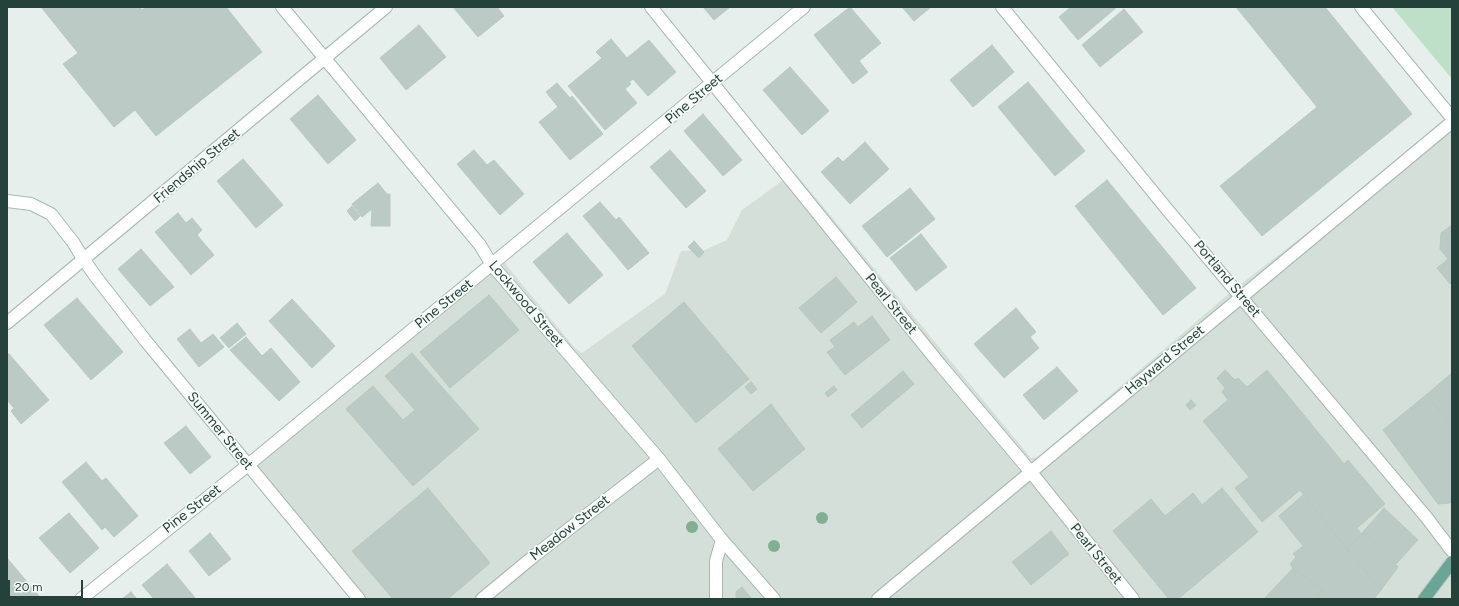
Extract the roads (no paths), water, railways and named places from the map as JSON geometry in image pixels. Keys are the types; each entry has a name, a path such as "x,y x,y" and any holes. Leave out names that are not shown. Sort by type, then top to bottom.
{"main road":[{"path":"1424,599 1452,562"}],"street":[{"name":"Lockwood Street","path":"282,7 480,245 492,265 659,459 722,540 774,599"},
{"name":"Friendship Street","path":"7,324 326,59 386,7"},
{"name":"Pearl Street","path":"651,7 942,367 1030,471 1133,599"},
{"name":"Pine Street","path":"81,599 492,265 804,7"},
{"name":"Portland Street","path":"1002,7 1166,208 1242,296 1435,528 1452,551"},
{"path":"1361,7 1452,118"},
{"name":"Hayward Street","path":"878,599 1030,471 1452,122"},
{"name":"Summer Street","path":"7,201 31,204 51,214 145,340 359,599"},
{"name":"Meadow Street","path":"482,599 534,556 659,459"},
{"path":"716,599 716,561 722,540"}]}
